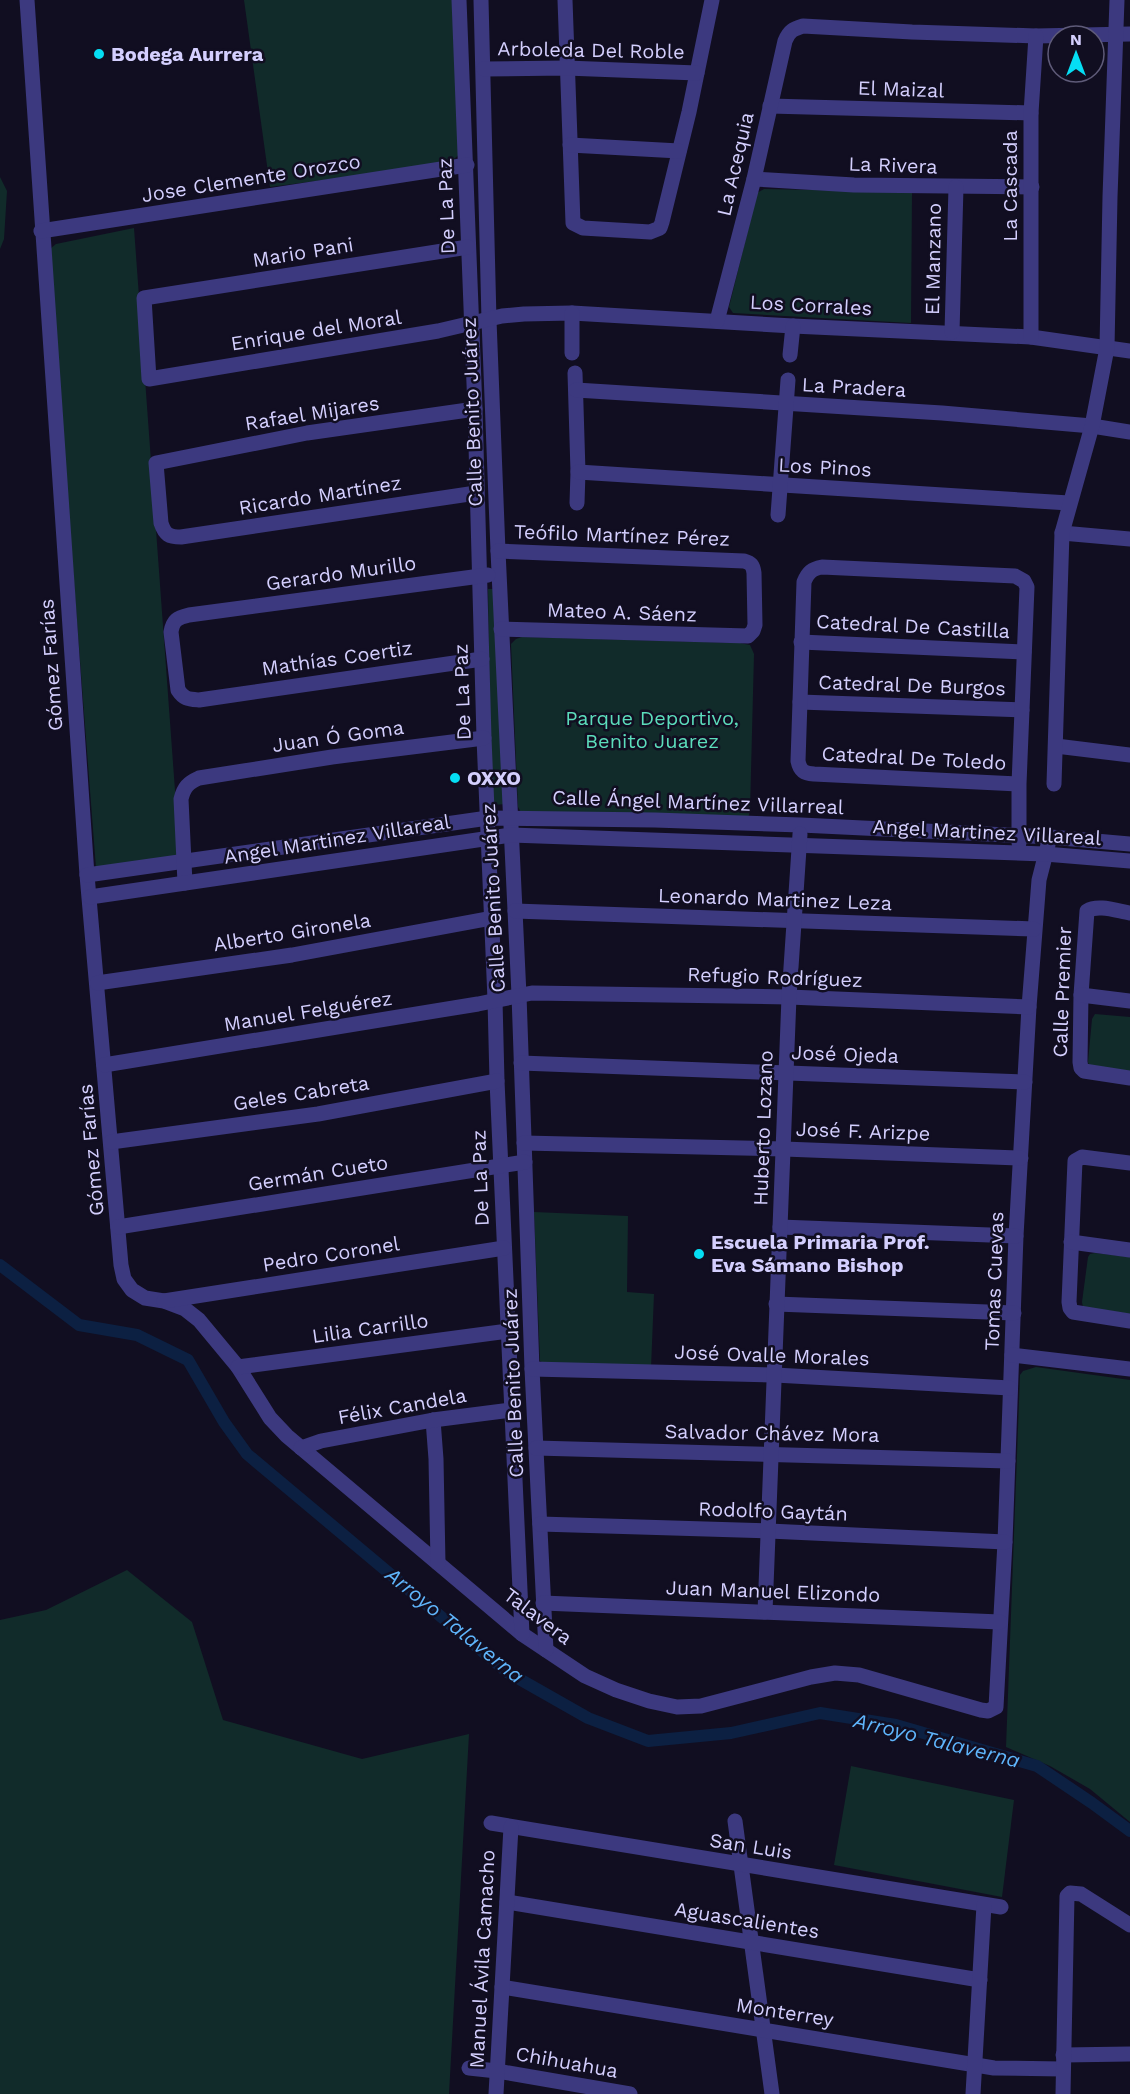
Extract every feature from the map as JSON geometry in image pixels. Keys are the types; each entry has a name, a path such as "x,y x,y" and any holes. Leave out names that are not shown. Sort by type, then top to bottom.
{"street":[{"name":"Gómez Farías","path":"27,0 41,231 87,875 121,1265 124,1279 132,1290 145,1298 164,1301"},
{"name":"De La Paz","path":"459,0 467,165 497,1081 522,1634"},
{"name":"Calle Benito Juárez","path":"481,0 489,320 501,629 512,835 532,1369 546,1650"},
{"path":"564,0 573,223 583,228 650,232 660,228 680,151 712,0"},
{"path":"1054,784 1062,533 1092,426 1107,348 1110,197 1123,34 1117,0"},
{"name":"La Acequia","path":"717,321 754,179 788,34 793,29 803,26 1036,36"},
{"path":"1036,36 1123,34"},
{"name":"La Cascada","path":"1031,337 1031,113 1036,36"},
{"name":"Arboleda Del Roble","path":"484,69 566,68 697,73"},
{"name":"El Maizal","path":"770,106 1031,113"},
{"path":"570,145 680,151"},
{"name":"Jose Clemente Orozco","path":"41,231 467,165"},
{"name":"La Rivera","path":"754,179 854,185 1032,187"},
{"name":"El Manzano","path":"952,332 956,187"},
{"name":"Mario Pani","path":"149,380 144,298 468,247"},
{"path":"572,313 572,353"},
{"name":"Los Corrales","path":"489,320 524,314 572,313 1031,337 1130,351"},
{"name":"Enrique del Moral","path":"149,380 472,325 489,320"},
{"path":"790,355 793,326"},
{"path":"575,373 577,503"},
{"path":"778,515 788,380"},
{"name":"La Pradera","path":"576,390 942,413 1092,426 1130,432"},
{"name":"Rafael Mijares","path":"170,537 161,524 156,463 307,433 475,409"},
{"name":"Los Pinos","path":"578,472 1069,503"},
{"name":"Ricardo Martínez","path":"170,537 476,493"},
{"path":"1062,533 1130,539"},
{"name":"Teófilo Martínez Pérez","path":"498,551 750,562 753,566 755,625 753,632 741,637"},
{"name":"Catedral De Toledo","path":"1019,784 805,773 800,769 798,761 801,642 804,582 807,573 813,568 822,567 1021,578 1027,587 1024,652"},
{"name":"Gerardo Murillo","path":"198,700 183,697 178,690 172,643 172,623 177,618 499,574"},
{"name":"Mateo A. Sáenz","path":"501,629 741,637"},
{"name":"Catedral De Castilla","path":"801,642 1024,652"},
{"path":"1019,853 1024,652"},
{"name":"Mathías Coertiz","path":"198,700 482,659"},
{"name":"Catedral De Burgos","path":"800,702 1022,710"},
{"name":"Juan Ó Goma","path":"184,861 181,799 189,783 199,778 332,757 484,738"},
{"path":"1056,746 1130,755"},
{"name":"Calle Ángel Martínez Villarreal","path":"87,875 488,818 511,817 801,825 1020,835 1130,844"},
{"name":"Huberto Lozano","path":"765,1612 789,997 801,825"},
{"name":"Angel Martinez Villareal","path":"90,897 512,835 1045,854 1130,861"},
{"name":"Tomas Cuevas","path":"993,1709 997,1702 1016,1236 1034,930 1039,880 1050,837"},
{"path":"184,861 185,883"},
{"name":"Calle Premier","path":"1130,913 1098,908 1087,911 1081,995 1080,1062 1081,1068 1092,1073 1130,1078"},
{"name":"Leonardo Martinez Leza","path":"515,911 1034,930"},
{"name":"Alberto Gironela","path":"97,982 292,955 492,918"},
{"name":"Refugio Rodríguez","path":"519,995 532,993 789,997 1029,1007"},
{"name":"Manuel Felguérez","path":"104,1065 478,1004 519,995"},
{"path":"1081,995 1130,1001"},
{"name":"José Ojeda","path":"520,1063 1025,1082"},
{"name":"Geles Cabreta","path":"111,1142 318,1114 497,1081"},
{"name":"José F. Arizpe","path":"524,1143 784,1149 1021,1158"},
{"path":"1130,1163 1082,1157 1075,1161 1069,1302 1073,1312 1130,1321"},
{"name":"Germán Cueto","path":"118,1227 525,1162"},
{"path":"780,1227 1016,1236"},
{"path":"1071,1242 1130,1250"},
{"name":"Pedro Coronel","path":"164,1301 504,1248"},
{"name":"Talavera","path":"164,1301 185,1309 199,1320 238,1367 270,1418 301,1448 522,1634 595,1681 649,1701 677,1707 701,1706 811,1677 835,1673 859,1675 981,1710 993,1709"},
{"path":"776,1304 1014,1313"},
{"name":"Lilia Carrillo","path":"238,1367 508,1331"},
{"path":"1012,1355 1130,1369"},
{"name":"José Ovalle Morales","path":"532,1369 776,1375 1010,1388"},
{"name":"Félix Candela","path":"301,1448 321,1441 434,1420 512,1410"},
{"path":"434,1420 438,1563"},
{"name":"Salvador Chávez Mora","path":"536,1448 1008,1461"},
{"name":"Rodolfo Gaytán","path":"540,1524 769,1531 1005,1542"},
{"name":"Juan Manuel Elizondo","path":"543,1603 1000,1622"},
{"path":"735,1821 772,2094"},
{"name":"San Luis","path":"491,1823 1001,1907"},
{"name":"Manuel Ávila Camacho","path":"496,2094 511,1827"},
{"path":"1063,2094 1066,1901 1070,1893 1081,1894 1130,1925"},
{"name":"Aguascalientes","path":"507,1902 980,1980"},
{"path":"973,2094 984,1905"},
{"name":"Monterrey","path":"502,1987 994,2067 1130,2054"},
{"name":"Chihuahua","path":"469,2068 630,2094"}],"green space":[{"path":"244,0 452,0 459,155 447,164 270,187"},
{"path":"0,177 7,191 4,239 0,249"},
{"path":"764,189 912,192 911,323 733,313 729,307 757,193"},
{"path":"134,228 180,859 96,868 49,258 50,249 56,244"},
{"path":"488,589 496,589 508,804 491,805"},
{"name":"Parque Deportivo, Benito Juarez","path":"522,637 750,645 754,654 748,818 521,812 518,807 511,644"},
{"path":"1095,1014 1130,1017 1130,1076 1090,1067 1088,1062 1092,1019"},
{"path":"534,1212 628,1216 627,1292 654,1294 651,1368 550,1366 540,1361"},
{"path":"1095,1253 1130,1257 1130,1314 1083,1307 1088,1257"},
{"path":"1036,1367 1130,1380 1130,1822 1090,1789 1050,1766 1006,1747 1020,1375 1023,1371"},
{"path":"127,1570 192,1622 223,1720 362,1759 469,1734 449,2094 0,2094 0,1620 46,1610"},
{"path":"851,1766 1014,1800 1002,1897 834,1865"}],"waterway":[{"name":"Arroyo Talaverna","path":"0,1265 79,1325 137,1335 188,1360 224,1422 247,1454 507,1672 588,1718 648,1741 731,1733 820,1713 896,1725 1037,1766 1130,1831"}],"place":[{"name":"Bodega Aurrera","path":"99,54"},
{"name":"OXXO","path":"455,778"},
{"name":"Escuela Primaria Prof. Eva Sámano Bishop","path":"699,1254"}]}
